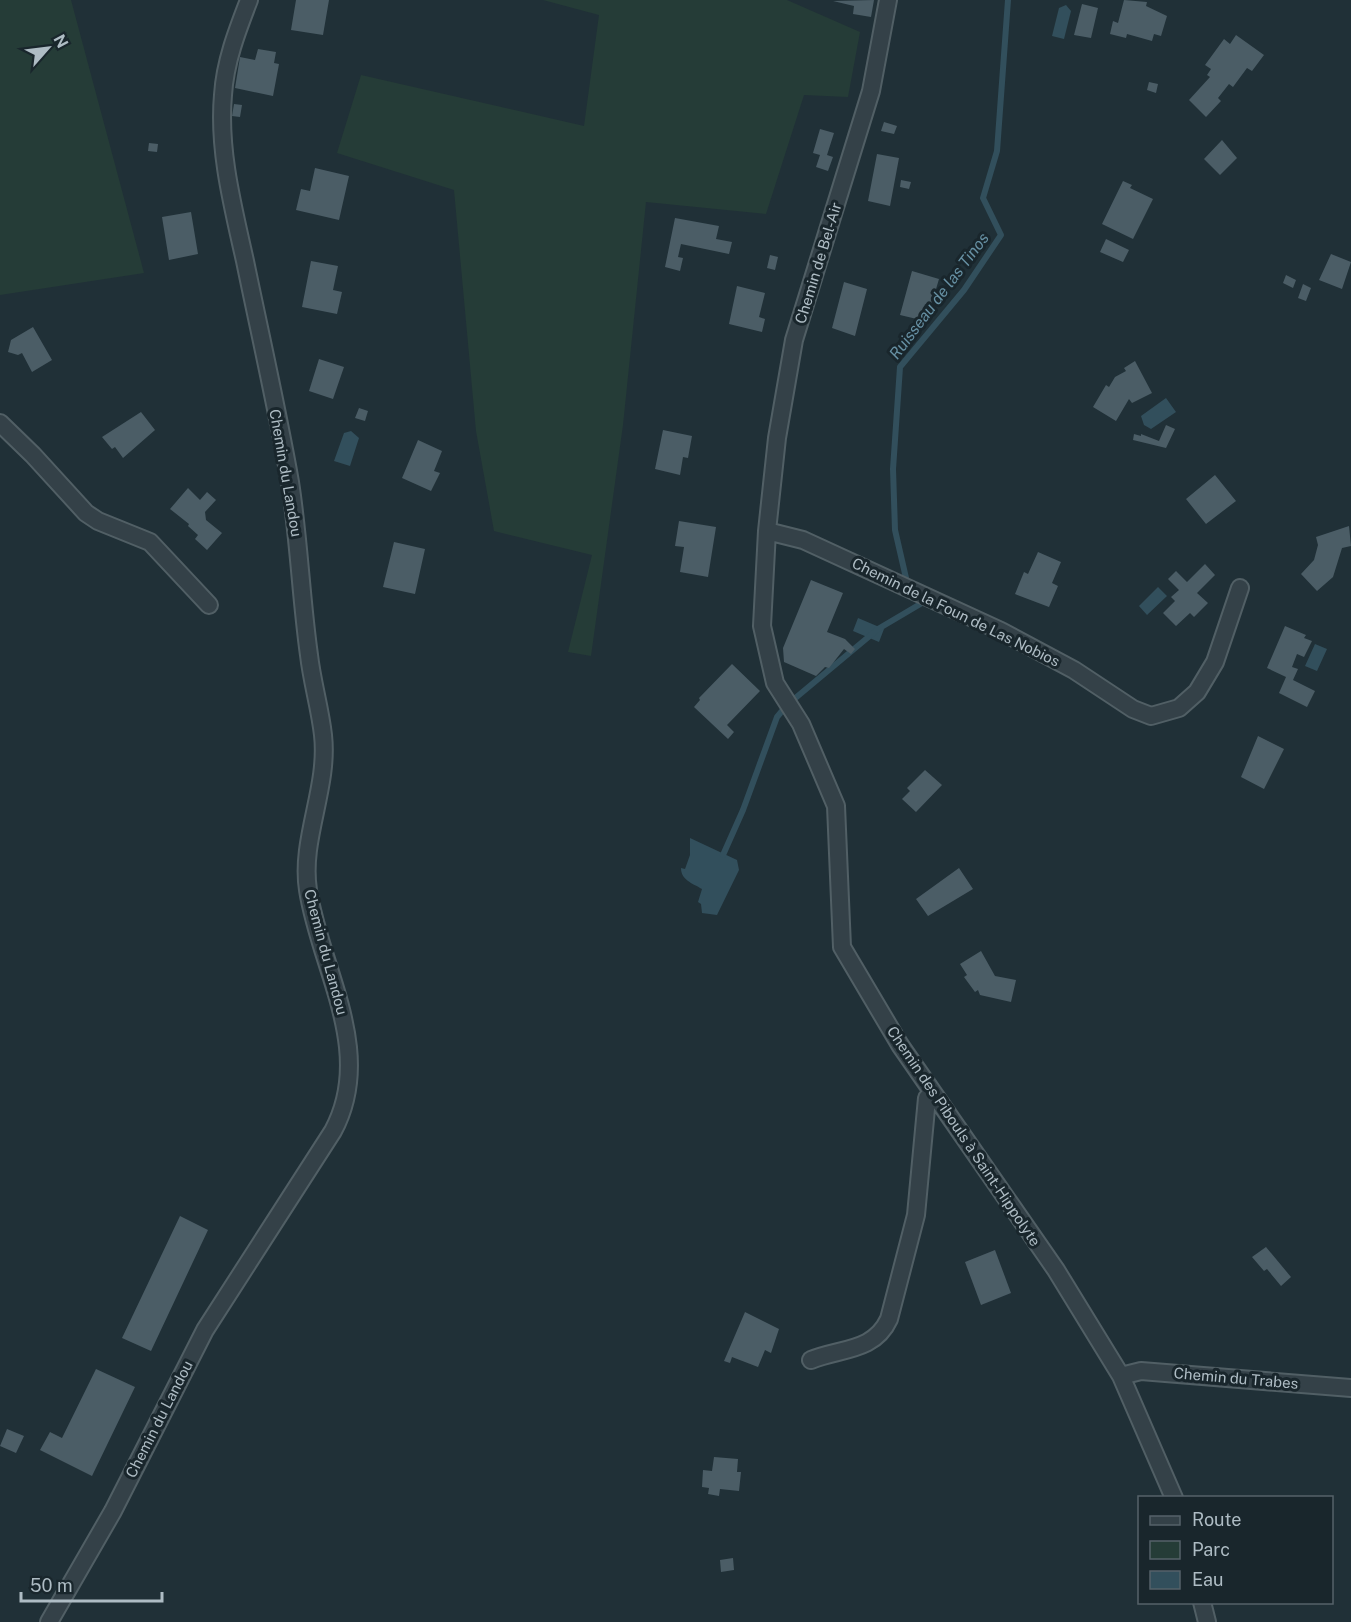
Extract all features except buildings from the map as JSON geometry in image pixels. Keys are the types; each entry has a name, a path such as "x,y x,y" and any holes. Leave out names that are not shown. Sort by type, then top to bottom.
{"street":[{"name":"Chemin du Landou","path":"49,1622 113,1511 205,1330 333,1131 340,1117 348,1087 343,1015 314,918 306,879 306,866 321,794 324,752 309,656 304,588 290,483 234,210 223,141 225,73 249,0"},
{"name":"Chemin de Bel-Air","path":"762,626 767,531 777,438 794,340 871,91 888,0"},
{"path":"0,423 39,460 86,513 150,542 209,605"},
{"name":"Chemin de la Foun de Las Nobios","path":"767,531 802,540 1001,631 1074,670 1123,703 1151,716 1179,708 1197,692 1217,656 1240,588"},
{"name":"Chemin des Pibouls à Saint-Hippolyte","path":"762,626 775,683 801,724 836,806 842,947 932,1094 1056,1270 1121,1376 1174,1496"},
{"path":"811,1360 867,1343 881,1333 889,1319 916,1215 927,1098 932,1094"},
{"name":"Chemin du Trabes","path":"1121,1376 1142,1371 1351,1388"},
{"path":"1202,1604 1207,1622"}],"green space":[{"path":"0,0 71,0 144,273 0,295"},
{"path":"543,0 787,0 860,32 848,97 804,95 766,214 646,202 623,425 591,656 568,652 592,555 494,531 476,431 454,190 337,153 361,75 584,126 599,15"}],"water":[{"path":"1066,5 1071,11 1064,39 1052,36 1059,8"},
{"path":"1166,398 1176,412 1151,429 1144,425 1141,416"},
{"path":"351,431 359,438 350,466 334,461 344,433"},
{"path":"1158,587 1167,596 1147,615 1139,606"},
{"path":"858,618 884,629 879,642 853,631"},
{"path":"1315,644 1327,649 1317,671 1305,666"},
{"path":"690,838 737,860 739,870 717,915 702,913 701,904 698,902 702,889 688,881 681,872 681,868 685,869 690,855"}],"waterway":[{"name":"Ruisseau de las Tinos","path":"906,578 895,530 893,469 900,367 964,290 1001,235 983,198 997,151 1008,0"},
{"name":"Ruisseau de las Tinos","path":"793,700 878,629 922,603"},
{"name":"Ruisseau de las Tinos","path":"723,855 743,810 777,717 782,711"}]}
